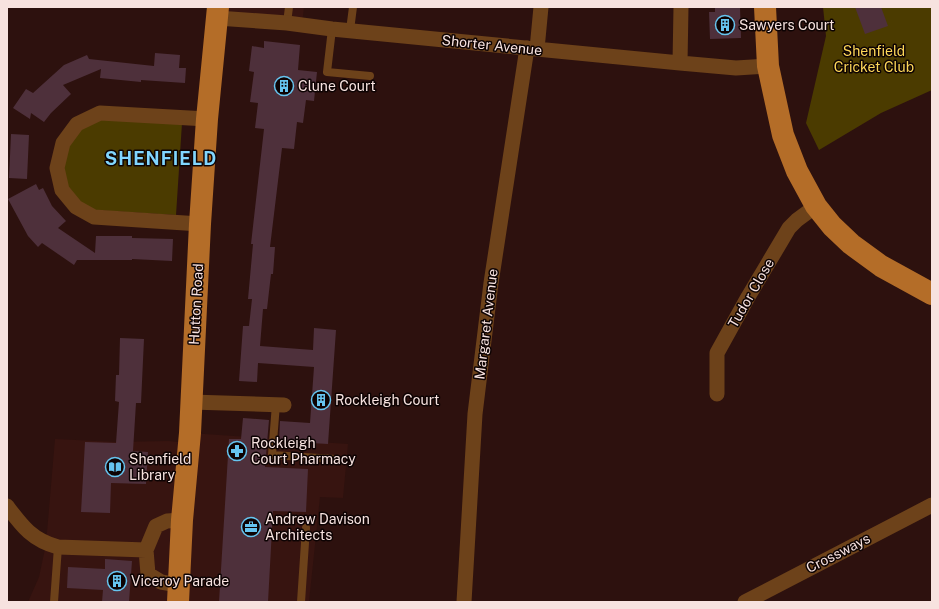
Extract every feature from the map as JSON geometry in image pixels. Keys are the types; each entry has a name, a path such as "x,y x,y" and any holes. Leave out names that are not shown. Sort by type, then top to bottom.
{"main road":[{"path":"765,7 768,66 783,135 797,171 816,206 832,226 851,244 881,266 932,294"},
{"name":"Hutton Road","path":"178,594 182,520 189,443 207,119 218,12"}],"street":[{"name":"Margaret Avenue","path":"464,602 475,414 491,283 532,49 541,7"},
{"path":"680,63 681,7"},
{"name":"Shorter Avenue","path":"218,12 332,29 532,49 736,68 768,66"},
{"path":"200,224 94,217 76,208 62,190 57,168 63,143 78,124 100,113 207,119"},
{"name":"Tudor Close","path":"717,394 717,353 789,228 816,206"},
{"path":"191,402 280,405"},
{"name":"Crossways","path":"745,602 763,598 932,505"},
{"path":"7,506 21,525 32,536 46,544 58,547 146,550"},
{"path":"178,594 148,574 146,550 156,526 167,521 182,520"}],"lane":[{"path":"287,23 290,7"},
{"path":"350,30 353,7"},
{"path":"332,29 327,72 370,76"},
{"path":"280,405 272,455 335,459"},
{"path":"301,602 306,528"},
{"path":"54,602 58,547"}],"shaded area":[{"path":"218,7 304,7 302,25 217,18"},
{"path":"190,433 348,444 343,498 320,497 309,602 28,602 39,577 46,544 55,439 117,442 168,441 189,443"}],"green space":[{"name":"Shenfield Cricket Club","path":"823,7 932,7 932,90 881,113 819,150 806,123 826,36"},
{"path":"99,118 182,123 176,215 94,210 81,204 69,192 64,177 62,155 74,133"}],"building":[{"name":"Sawyers Court","path":"715,7 740,7 741,38 710,39 709,12 715,12"},
{"path":"855,7 881,7 888,26 865,34"},
{"path":"264,41 300,45 298,70 317,72 314,101 306,100 303,123 297,122 294,149 282,148 270,247 275,247 273,274 271,274 267,309 263,309 260,346 313,350 314,328 336,330 328,444 279,441 280,421 310,423 314,367 258,363 257,382 239,381 243,326 249,326 252,299 248,299 253,244 251,244 264,129 255,128 258,103 250,102 254,72 249,71 252,46 264,48"},
{"path":"155,53 180,55 179,68 186,68 185,83 141,80 141,82 100,78 101,69 63,85 71,94 51,113 44,122 31,113 30,119 13,108 26,89 33,93 64,65 87,55 89,59 154,66"},
{"path":"11,134 29,135 27,179 9,178"},
{"path":"36,184 39,190 43,188 52,206 66,221 58,228 95,253 96,236 132,236 132,238 173,239 172,261 132,259 77,260 74,265 42,243 38,247 28,236 8,199"},
{"path":"120,338 144,339 141,403 136,403 133,451 148,452 146,484 111,483 110,513 81,512 85,442 116,443 119,402 115,401 116,375 119,375"},
{"path":"243,418 269,420 265,467 308,469 306,512 273,511 268,602 219,602 229,439 241,439"},
{"path":"105,559 132,561 129,602 102,602 103,590 67,588 68,567 105,569"}],"place":[{"name":"Sawyers Court","path":"725,25"},
{"name":"Clune Court","path":"284,86"},
{"name":"Rockleigh Court","path":"321,400"},
{"name":"Rockleigh Court Pharmacy","path":"237,451"},
{"name":"Shenfield Library","path":"115,467"},
{"name":"Andrew Davison Architects","path":"251,527"},
{"name":"Viceroy Parade","path":"117,581"}],"district":[{"name":"SHENFIELD","path":"161,159"}]}
